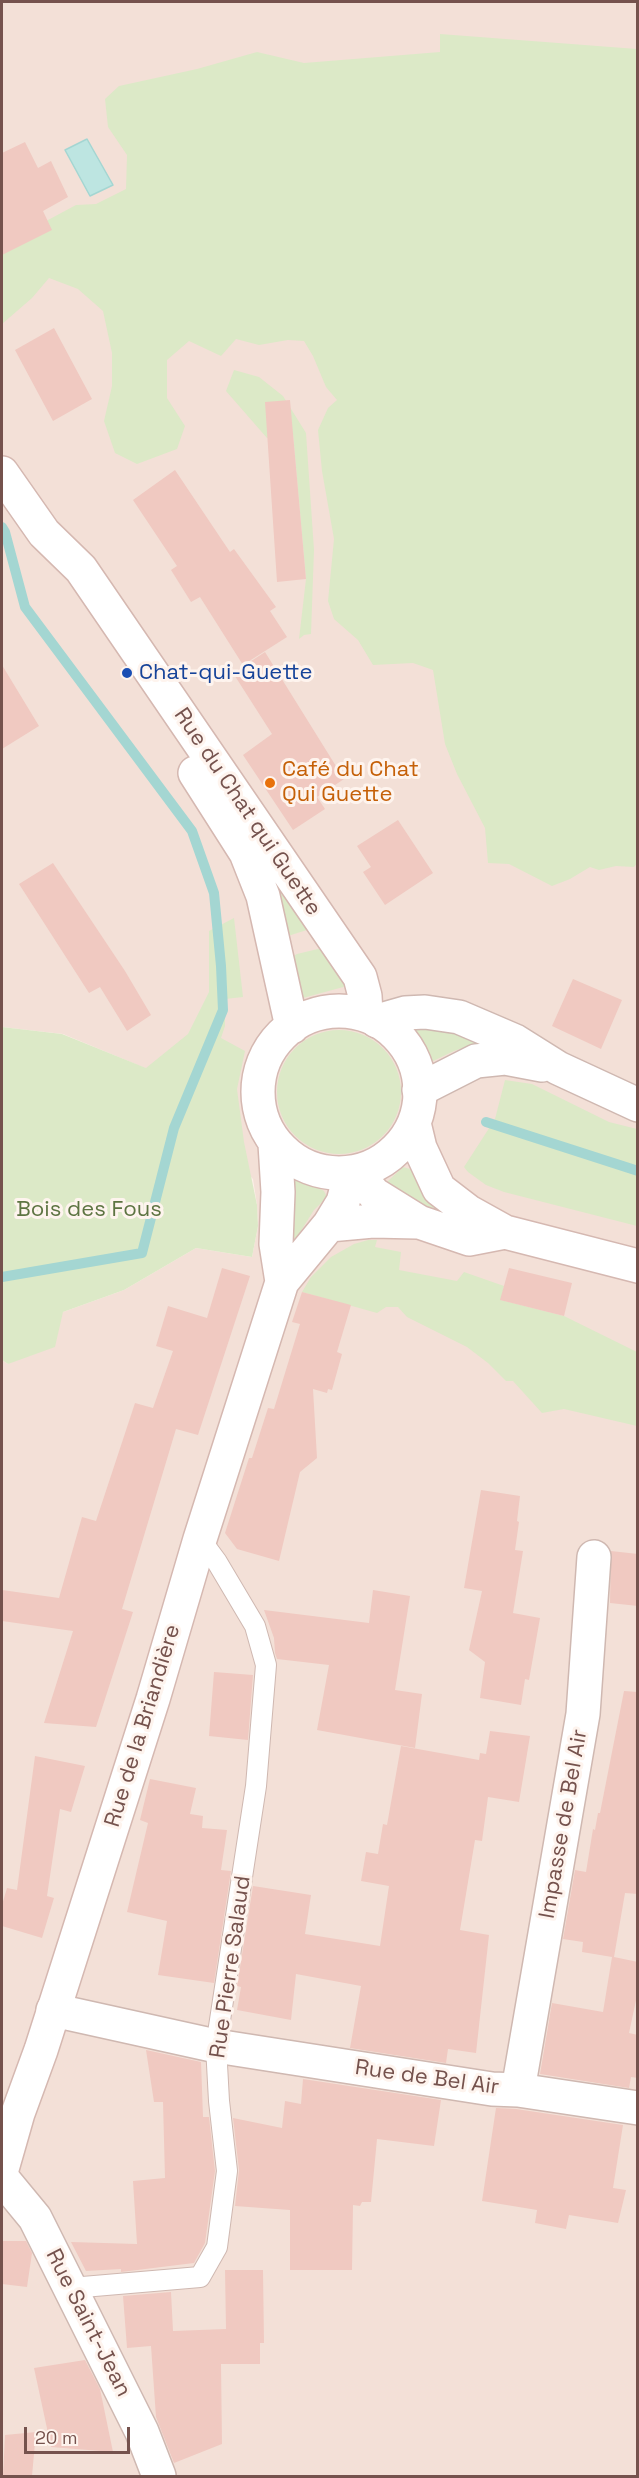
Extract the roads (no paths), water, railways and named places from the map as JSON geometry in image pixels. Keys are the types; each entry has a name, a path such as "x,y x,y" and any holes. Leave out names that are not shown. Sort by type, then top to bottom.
{"street":[{"name":"Rue du Chat qui Guette","path":"2,473 44,533 68,580 246,853 263,896 292,1027"},
{"name":"Rue du Chat qui Guette","path":"44,533 81,569 360,977 372,1018"},
{"path":"372,1018 399,1039 413,1063 419,1090 414,1123 401,1146 381,1164 354,1175 320,1171 298,1161 275,1144 263,1119 259,1102 260,1067 272,1044 311,1014 335,1010 372,1018 425,1012 459,1017 515,1041 558,1068 638,1105"},
{"path":"419,1090 476,1061 506,1058 558,1068"},
{"path":"414,1123 420,1148 439,1189 469,1212 505,1232 638,1266"},
{"name":"Rue de la Briandière","path":"275,1144 278,1192 276,1244 282,1282"},
{"path":"354,1175 374,1194 419,1222 469,1239 505,1232"},
{"name":"Rue de la Briandière","path":"2,2169 10,2109 41,2050 282,1282 329,1225 343,1202 354,1175"},
{"path":"329,1225 373,1221 419,1222"},
{"name":"Impasse de Bel Air","path":"518,2090 584,1714 594,1557"},
{"name":"Rue de Bel Air","path":"53,2010 216,2046 492,2089 518,2090 638,2108"},
{"name":"Rue Saint-Jean","path":"2,2178 35,2218 142,2432 159,2476"}],"lane":[{"name":"Rue Pierre Salaud","path":"71,2288 200,2277 217,2247 226,2179 216,2046 255,1786 266,1665 255,1626 217,1562 200,1539"}],"water":[{"path":"87,139 113,185 90,196 65,150"}],"waterway":[{"path":"2,527 25,607 192,831 214,893 223,1010 174,1128 142,1253 2,1277"},
{"path":"486,1122 638,1171"}],"place":[{"name":"Chat-qui-Guette","path":"127,673"},
{"name":"Café du Chat Qui Guette","path":"270,783"}],"park label":[{"name":"Bois des Fous","path":"89,1210"}]}
